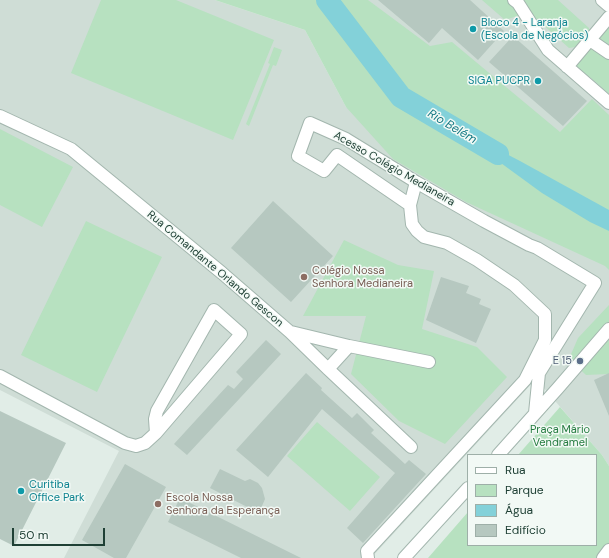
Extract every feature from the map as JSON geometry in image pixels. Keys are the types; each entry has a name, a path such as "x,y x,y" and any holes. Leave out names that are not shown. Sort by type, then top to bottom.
{"street":[{"path":"514,0 518,3 548,50 609,103"},
{"path":"602,0 609,6"},
{"path":"567,67 609,17"},
{"path":"590,40 609,53"},
{"name":"Rua Comandante Orlando Gescon","path":"0,116 71,149 222,273 290,332 411,447"},
{"name":"Acesso Colégio Medianeira","path":"410,205 337,155 324,171 298,156 310,123 346,139 416,182 484,221 537,248 595,283 540,373 535,413"},
{"path":"368,558 367,551 525,380 545,340 545,314 514,285 477,260 447,243 424,237 417,232 412,224 410,205 416,182"},
{"path":"0,376 125,443 136,446 145,443 156,434 241,334 214,310 156,411 154,420 156,434"},
{"path":"499,454 609,329"},
{"path":"290,332 349,346 429,362"},
{"path":"328,369 349,346"},
{"path":"404,558 467,489"},
{"path":"603,558 609,550"}],"shaded area":[{"name":"Colégio Nossa Senhora Medianeira","path":"0,0 215,0 305,30 346,107 609,255 609,466 602,455 536,379 371,558 64,558 119,451 0,390"},
{"path":"367,0 609,0 609,191"}],"green space":[{"path":"101,0 176,0 274,40 233,140 71,73"},
{"path":"215,0 368,0 430,46 452,42 560,132 592,99 609,115 609,270 605,266 466,202 393,159 346,107 305,30"},
{"path":"482,0 558,0 589,28 589,36 582,46 569,48 529,12 505,20"},
{"path":"609,24 609,94 577,68 577,57 596,45"},
{"path":"274,47 282,50 276,66 273,65 249,126 246,124 270,64 268,63"},
{"path":"0,129 73,167 42,227 0,205"},
{"path":"86,221 162,257 97,392 21,355"},
{"path":"344,240 398,265 434,271 422,329 477,347 507,377 445,444 399,421 351,374 366,316 303,316"},
{"name":"E 15","path":"609,305 609,374 586,375 569,359 578,338"},
{"name":"Praça Mário Vendramel","path":"560,407 602,455 609,466 609,558 428,558 467,513 467,546 597,546 597,454 519,454"},
{"path":"317,422 380,477 350,511 287,456"}],"water":[{"path":"464,132 609,210 609,231 590,222 542,193 494,158"}],"building":[{"name":"Bloco 4 - Laranja (Escola de Negócios)","path":"378,0 470,0 504,31 478,60 442,28 429,43"},
{"name":"SIGA PUCPR","path":"513,36 587,101 563,126 489,62"},
{"path":"273,201 333,256 291,302 231,248"},
{"path":"441,277 469,286 466,293 481,299 479,304 491,309 476,343 426,320"},
{"path":"266,340 281,354 187,455 174,444 228,385 234,389 243,379 236,372"},
{"path":"306,373 322,388 321,390 352,418 357,413 374,430 371,433 405,464 409,460 426,474 363,543 347,528 395,473 322,409 268,477 236,450"},
{"path":"609,373 609,416 594,380"},
{"name":"Curitiba Office Park","path":"0,411 66,443 14,546 0,539"},
{"path":"125,464 166,487 126,558 114,558 82,540"},
{"path":"220,469 245,481 250,479 258,483 262,488 265,499 259,513 210,488"},
{"path":"180,498 301,558 241,558 168,522"}],"waterway":[{"name":"Rio Belém","path":"327,0 401,97 498,154"}],"place":[{"name":"Bloco 4 - Laranja (Escola de Negócios)","path":"473,29"},
{"name":"SIGA PUCPR","path":"538,81"},
{"name":"Colégio Nossa Senhora Medianeira","path":"304,277"},
{"name":"E 15","path":"580,361"},
{"name":"Curitiba Office Park","path":"21,491"},
{"name":"Escola Nossa Senhora da Esperança","path":"158,504"}]}
